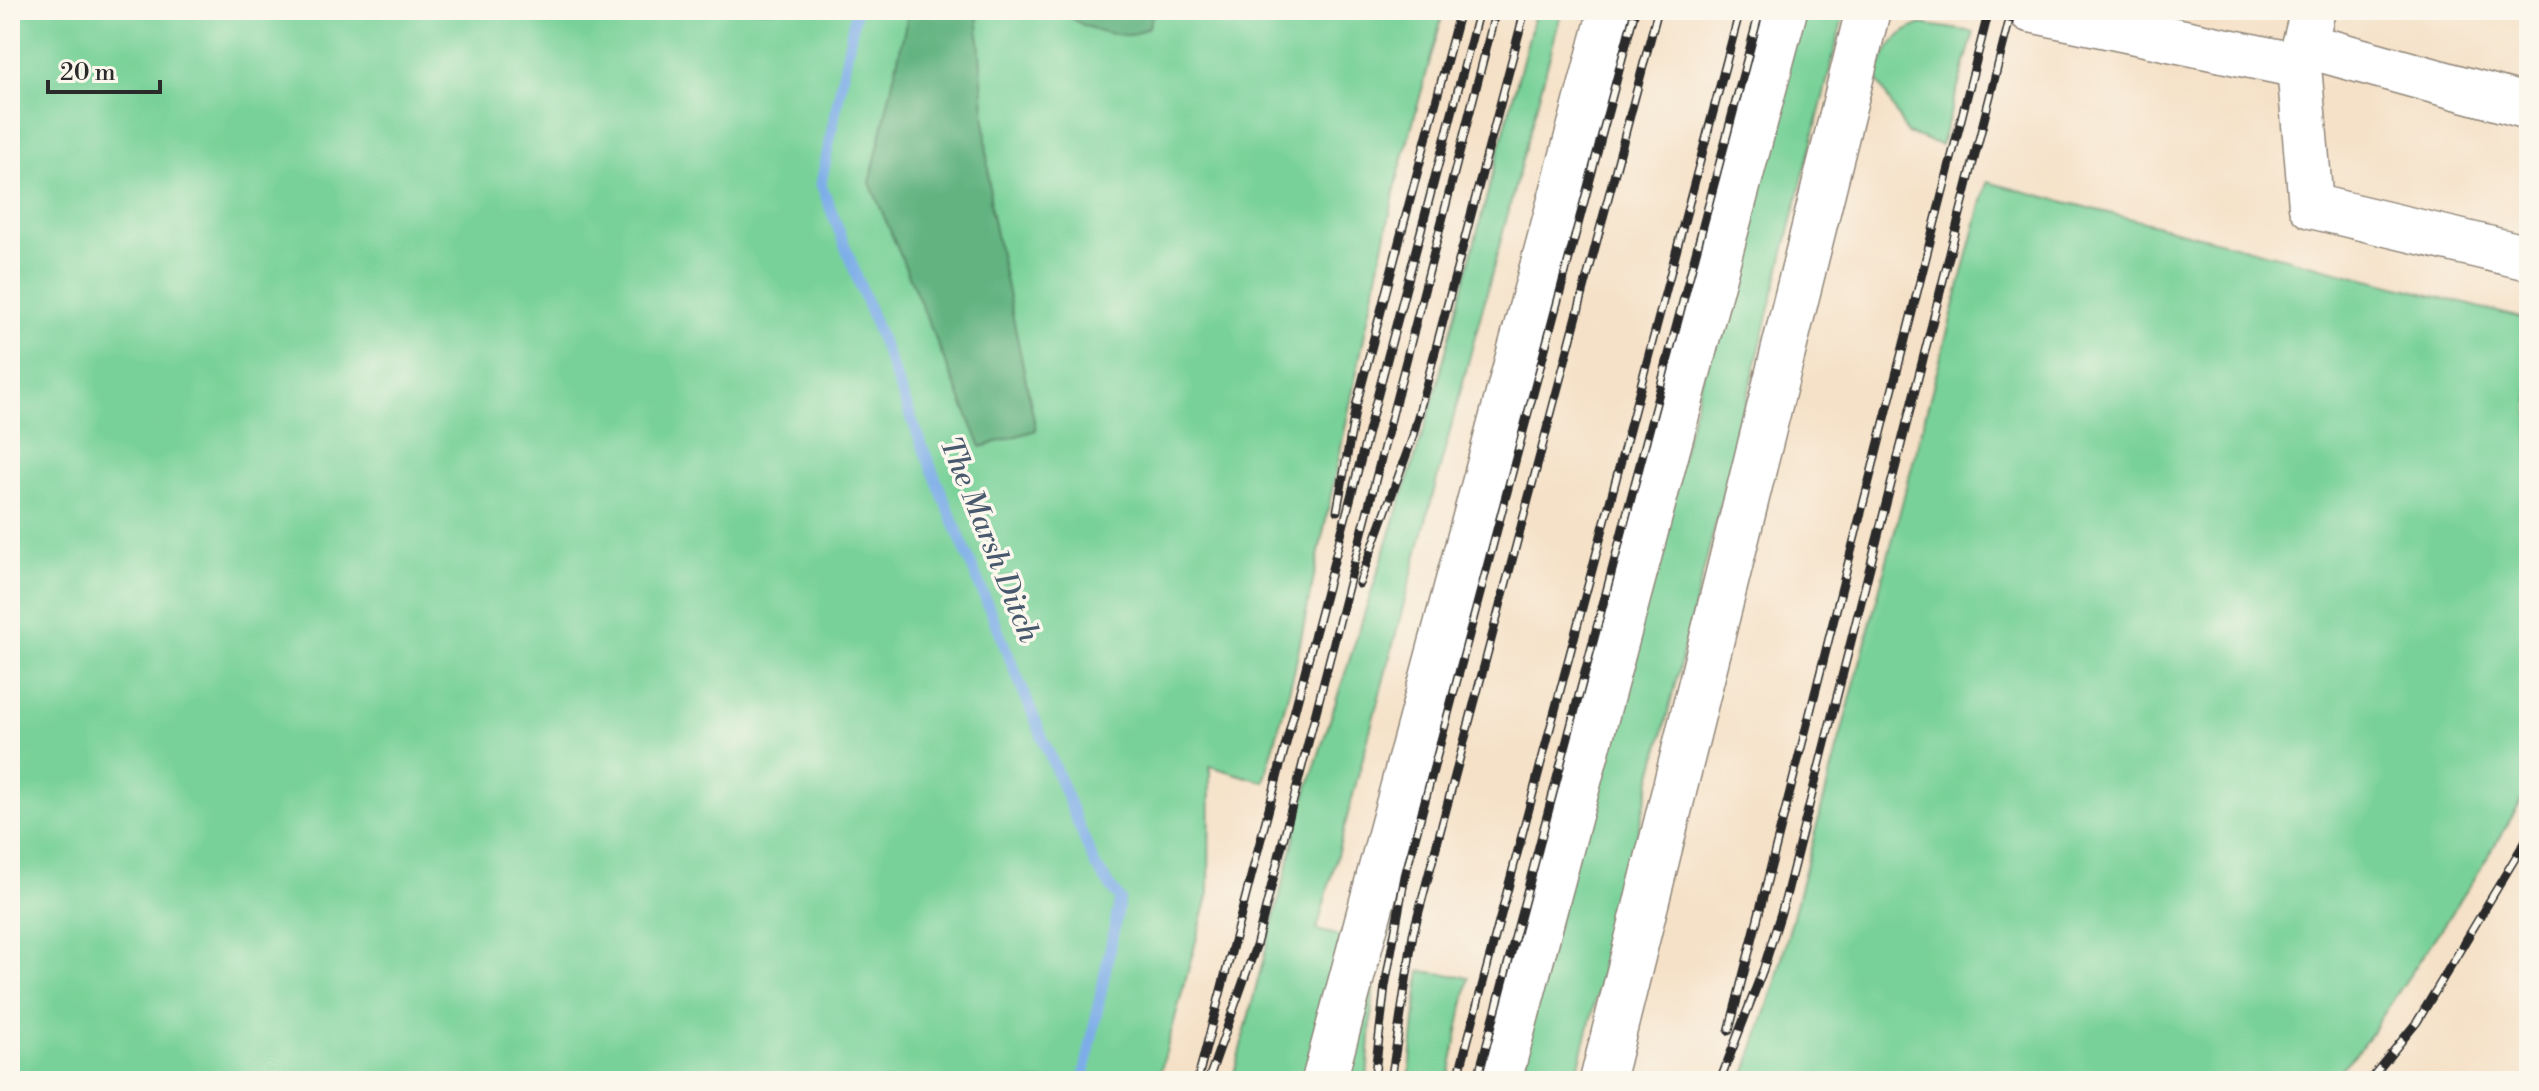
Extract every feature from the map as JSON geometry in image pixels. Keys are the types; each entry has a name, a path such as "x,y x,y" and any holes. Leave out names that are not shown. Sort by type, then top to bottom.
{"lane":[{"path":"1324,1081 1611,10"},
{"path":"1499,1081 1785,10"},
{"path":"1602,1081 1868,10"},
{"path":"2030,10 2305,40 2529,107"},
{"path":"2305,40 2311,206 2529,258"}],"green space":[{"path":"10,10 1444,10 1397,180 1294,672 1264,782 1210,766 1209,893 1158,1081 10,1081"},
{"path":"909,10 977,10 991,210 1036,430 981,447 870,183"},
{"path":"1063,10 1154,10 1149,27 1130,35 1094,29 1075,21"},
{"path":"1536,10 1562,10 1317,930 1347,938 1312,1081 1232,1081 1305,797 1430,411"},
{"path":"1800,10 1845,10 1575,1081 1524,1081 1530,1027"},
{"path":"1921,24 1974,32 1941,145 1907,133 1876,77 1891,44"},
{"path":"1987,182 2529,320 2529,789 2473,881 2360,1049 2329,1081 1743,1081 1775,984"},
{"path":"1420,971 1469,977 1448,1081 1409,1081"},
{"path":"1374,980 1367,1081 1339,1081"}],"waterway":[{"name":"The Marsh Ditch","path":"856,10 821,184 921,443 1095,865 1120,899 1083,1081"}],"railway":[{"path":"1337,511 1356,406 1460,10"},
{"path":"1198,1078 1479,10"},
{"path":"1208,1081 1256,946 1496,10"},
{"path":"1359,584 1412,439 1525,10"},
{"path":"1374,1081 1385,986 1405,876 1635,10"},
{"path":"1391,1081 1413,934 1658,10"},
{"path":"1457,1081 1740,10"},
{"path":"1477,1081 1760,10"},
{"path":"1729,1031 1989,10"},
{"path":"1720,1081 1763,970 1785,900 2012,10"},
{"path":"2369,1081 2417,1022 2529,835"}]}
